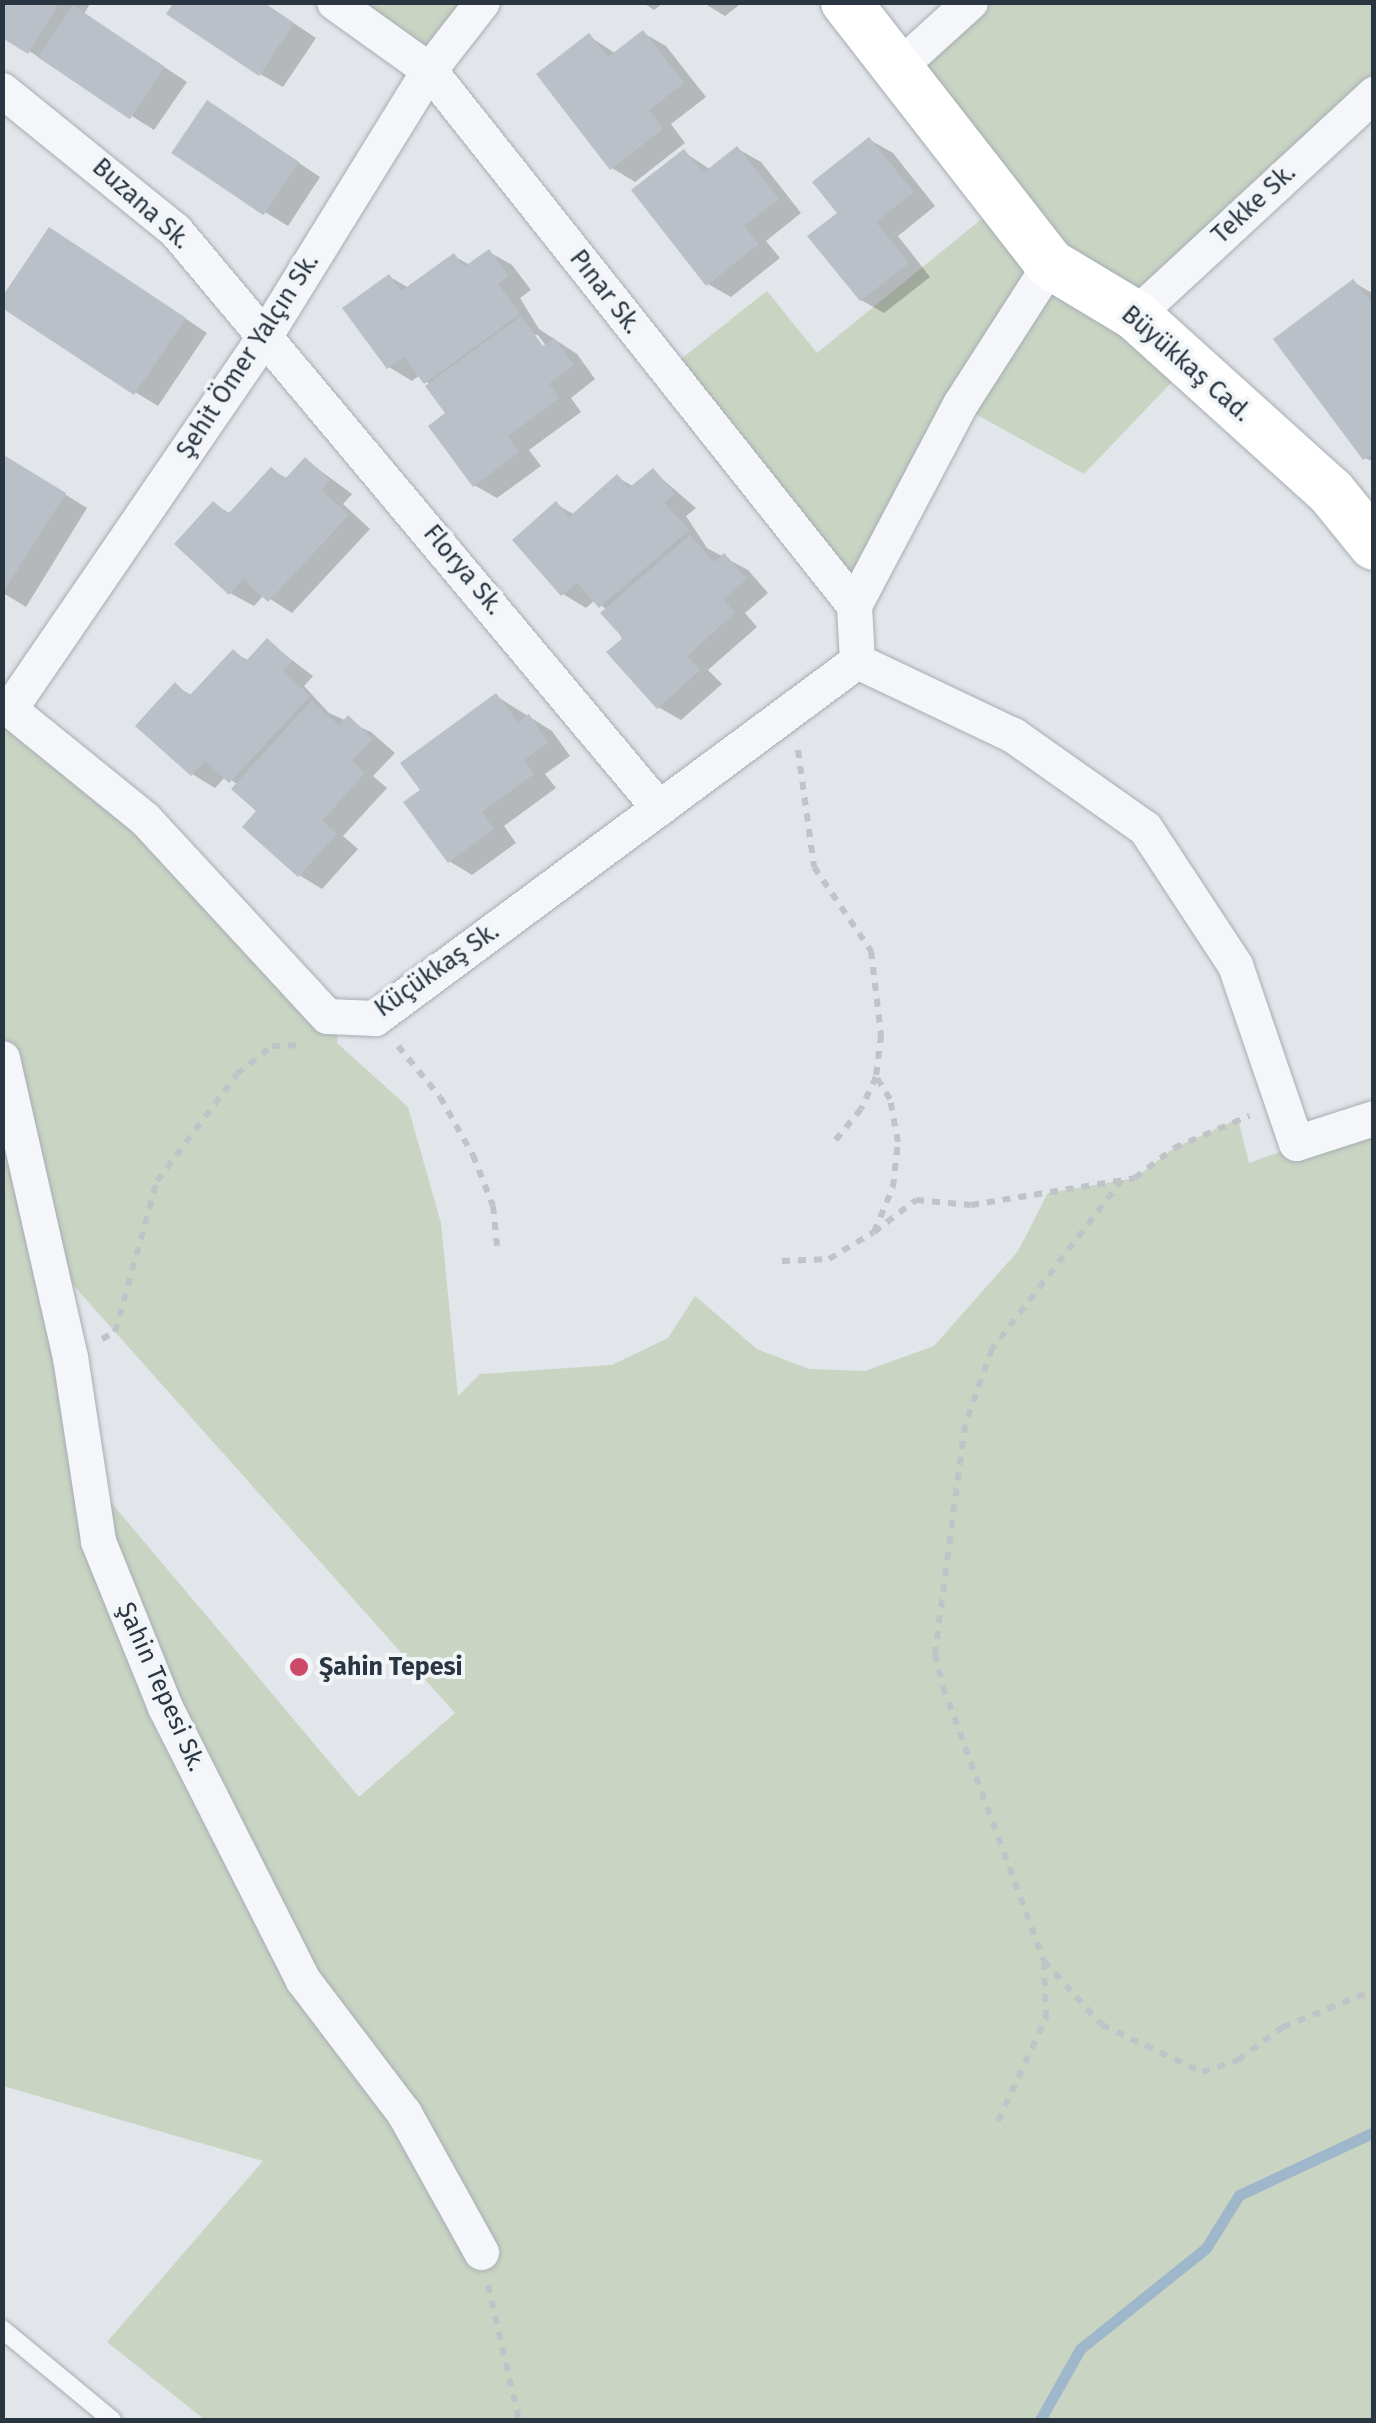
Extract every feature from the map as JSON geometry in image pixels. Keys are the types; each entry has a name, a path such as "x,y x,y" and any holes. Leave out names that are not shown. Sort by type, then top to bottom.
{"street":[{"name":"Pınar Sk.","path":"334,2 430,70 854,605"},
{"name":"Şehit Ömer Yalçın Sk.","path":"6,705 267,332 430,70 482,2"},
{"name":"Büyükkaş Cad.","path":"846,2 1050,264 1135,315 1331,492 1371,536"},
{"path":"896,69 970,2"},
{"name":"Buzana Sk.","path":"2,90 175,230 267,332"},
{"name":"Tekke Sk.","path":"1135,315 1374,94"},
{"path":"1050,264 960,404 854,605 858,660 1013,734 1145,828 1234,965 1296,1143 1374,1118"},
{"name":"Florya Sk.","path":"267,332 660,808"},
{"name":"Küçükkaş Sk.","path":"6,705 145,819 326,1016 375,1018 858,660"},
{"name":"Şahin Tepesi Sk.","path":"2,1058 70,1357 98,1541 165,1708 304,1980 404,2113 481,2252"}],"lane":[{"path":"2,2329 112,2420"}],"path":[{"path":"793,709 814,867 871,951 880,1035 876,1077 861,1109 834,1142"},
{"path":"70,1357 115,1332 158,1181 237,1074 272,1046 297,1042 317,1052 337,1042 339,1017"},
{"path":"375,1018 440,1097 473,1155 493,1206 497,1246"},
{"path":"874,1232 893,1188 898,1142 890,1099 876,1077"},
{"path":"782,1262 829,1259 916,1200 972,1205 1136,1178 1174,1148 1283,1104"},
{"path":"998,2122 1046,2018 1044,1961 942,1686 938,1628 965,1425 992,1349 1122,1180"},
{"path":"1044,1961 1102,2025 1202,2072 1238,2060 1284,2027 1374,1990"},
{"path":"481,2252 519,2420"}],"green space":[{"path":"334,3 482,3 429,70"},
{"path":"970,3 1373,3 1373,94 1135,315 1189,364 1084,474 959,405 854,605 667,370 767,291 817,353 1000,204 896,69"},
{"path":"2,703 339,1017 337,1043 408,1107 441,1223 458,1396 480,1374 612,1365 668,1338 695,1296 757,1349 809,1369 865,1371 934,1346 1018,1251 1048,1193 1135,1178 1174,1148 1238,1119 1249,1163 1373,1118 1373,2420 205,2420 107,2342 263,2161 3,2086","holes":["49,1258 455,1713 359,1797 88,1475"]}],"building":[{"path":"2,2 60,2 28,54 2,38"},
{"path":"174,2 263,2 294,23 259,76 166,14"},
{"path":"73,5 165,67 130,119 38,57"},
{"path":"643,30 684,83 649,110 663,129 610,170 536,74 589,33 608,57"},
{"path":"207,100 299,162 263,215 171,153"},
{"path":"869,137 914,192 876,222 909,263 860,301 807,236 837,213 812,182"},
{"path":"737,146 779,199 744,226 759,244 706,286 631,190 684,149 703,173"},
{"path":"49,227 186,318 134,395 2,308 2,297"},
{"path":"489,249 509,276 498,284 520,314 424,384 404,357 387,369 342,308 389,274 401,291 454,253 464,267"},
{"path":"1353,279 1374,306 1374,452 1363,460 1273,339"},
{"path":"521,316 543,346 554,338 574,365 549,384 559,398 508,436 519,452 473,487 428,426 445,413 425,386"},
{"path":"2,454 66,493 2,594"},
{"path":"305,457 330,480 321,490 349,515 268,602 243,579 229,595 174,544 213,501 228,514 271,467 285,479"},
{"path":"653,468 675,494 664,502 689,530 599,608 577,583 561,596 512,540 556,501 569,517 617,474 629,488"},
{"path":"690,535 714,562 724,553 747,579 723,599 735,613 687,656 700,670 657,709 606,652 623,638 600,613"},
{"path":"267,638 292,661 283,671 310,696 229,783 205,761 191,776 135,726 175,682 189,696 233,649 246,661"},
{"path":"496,693 518,722 529,714 548,742 524,760 534,774 482,812 494,829 448,863 403,802 420,790 400,763"},
{"path":"311,701 339,725 348,715 373,739 352,761 365,773 322,821 337,834 298,877 242,827 256,811 231,789"}],"waterway":[{"path":"1040,2420 1080,2349 1206,2248 1239,2195 1374,2132"}],"place":[{"name":"Şahin Tepesi","path":"299,1667"}]}
